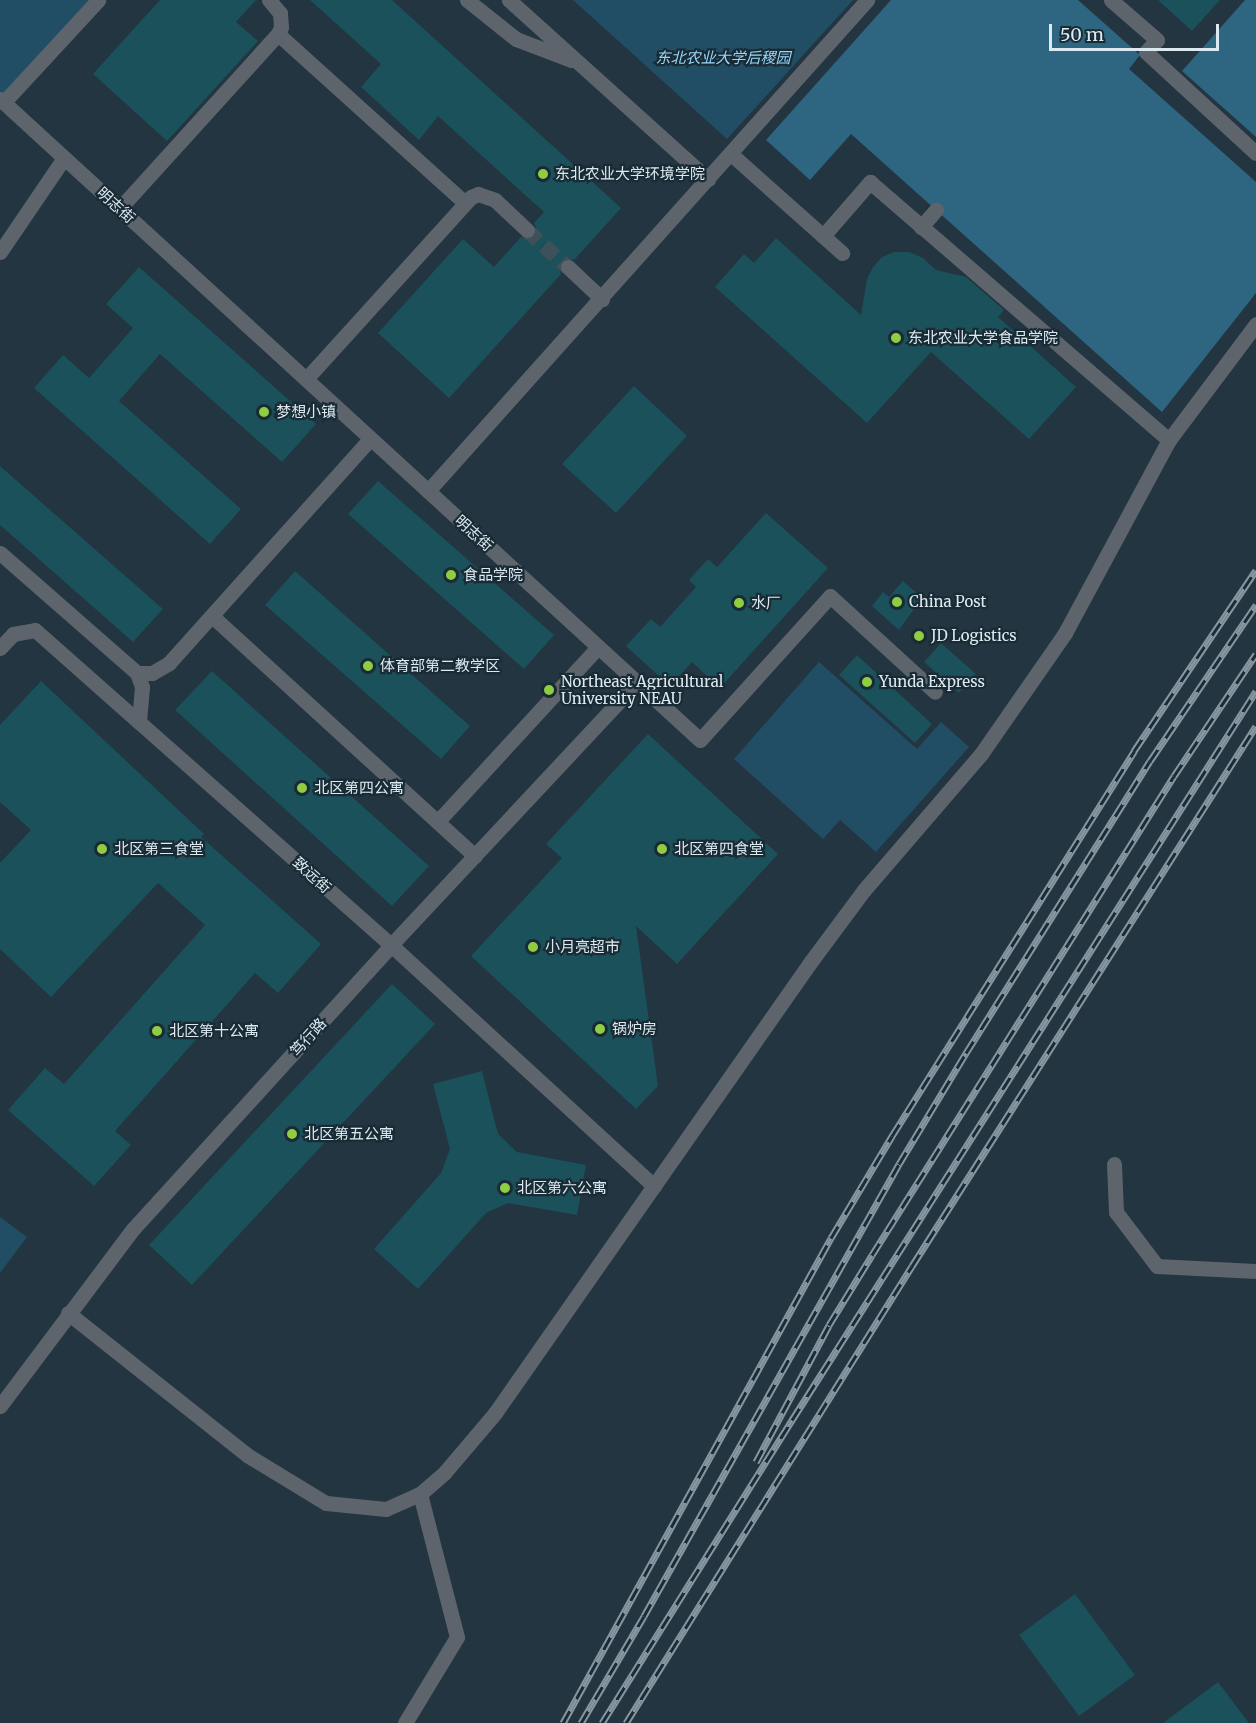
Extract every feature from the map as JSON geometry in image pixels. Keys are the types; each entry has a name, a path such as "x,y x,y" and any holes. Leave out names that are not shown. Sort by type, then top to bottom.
{"street":[{"path":"2,100 98,0"},
{"path":"120,208 278,34 281,27 280,13 269,0"},
{"path":"467,0 516,39 577,61"},
{"path":"509,0 708,179"},
{"path":"428,492 867,0"},
{"path":"1112,0 1157,40 1146,52 1256,153"},
{"path":"278,34 464,202"},
{"name":"明志街","path":"2,100 700,740 830,596 935,692"},
{"path":"731,154 842,254"},
{"path":"0,252 64,158"},
{"path":"823,236 870,182 1169,440"},
{"path":"306,379 464,202 478,194 486,195 527,230"},
{"path":"921,227 936,210"},
{"path":"568,267 602,299"},
{"path":"68,1313 247,1455 326,1503 386,1509 420,1494 444,1472 495,1413 808,964 864,890 988,745 1065,633 1169,440 1256,324"},
{"path":"137,673 152,672 169,663 370,439"},
{"path":"0,553 137,673 142,687 139,722"},
{"path":"212,616 439,820 475,856"},
{"name":"致远街","path":"0,648 13,634 35,630 391,945 654,1186"},
{"path":"439,820 598,647"},
{"name":"笃行路","path":"0,1406 133,1229 391,945 636,683"},
{"path":"1114,1164 1116,1212 1157,1266 1256,1271"},
{"path":"405,1723 457,1637 420,1494"}],"green space":[{"path":"0,0 95,0 0,99"},
{"name":"东北农业大学后稷园","path":"573,0 853,0 727,139"},
{"path":"819,662 917,749 941,722 969,747 876,852 840,820 823,839 734,759"},
{"path":"0,1217 27,1237 0,1273"}],"shaded area":[{"path":"891,0 1078,0 1140,55 1129,69 1256,182 1256,293 1162,412 851,134 810,180 766,140"},
{"path":"1245,0 1256,0 1256,137 1182,71"}],"building":[{"path":"160,0 256,0 236,22 258,41 167,141 93,74"},
{"name":"东北农业大学环境学院","path":"310,0 392,0 621,208 574,260 566,258 561,261 559,269 561,274 449,398 378,333 463,239 494,267 521,237 529,239 534,236 536,228 534,223 544,212 438,116 419,140 361,87 381,64"},
{"path":"1158,0 1220,0 1192,31"},
{"name":"东北农业大学食品学院","path":"776,238 861,315 867,279 873,267 882,257 894,252 909,252 923,258 936,270 966,277 1004,310 998,317 1076,387 1029,439 931,352 867,423 715,287 744,254 754,263"},
{"name":"梦想小镇","path":"139,267 316,424 282,462 160,354 119,401 241,509 210,544 34,388 63,355 89,378 133,328 106,304"},
{"path":"634,386 687,436 616,513 562,464"},
{"path":"0,466 163,609 133,642 0,525"},
{"name":"食品学院","path":"378,481 554,635 524,669 348,514"},
{"name":"水厂","path":"766,513 828,568 720,688 692,662 670,686 626,646 651,619 660,627 696,587 689,580 708,559 717,567"},
{"name":"体育部第二教学区","path":"295,571 470,726 441,759 265,605"},
{"name":"China Post","path":"903,581 922,598 899,630 872,606 883,592 889,597"},
{"path":"941,643 976,674 959,693 924,662"},
{"path":"857,655 932,724 915,743 839,675"},
{"name":"北区第四公寓","path":"212,671 429,866 392,906 175,710"},
{"path":"41,681 204,834 201,837 321,944 278,993 255,973 115,1131 131,1145 94,1186 8,1110 45,1068 64,1084 205,925 158,883 51,997 0,949 0,863 31,830 0,802 0,725"},
{"path":"648,734 778,854 677,964 636,926 658,1086 636,1109 471,956 562,858 546,844"},
{"name":"北区第五公寓","path":"392,984 435,1024 192,1285 149,1245"},
{"name":"北区第六公寓","path":"482,1071 498,1134 517,1152 586,1165 577,1215 508,1203 486,1213 418,1289 374,1249 441,1173 450,1149 433,1084"},
{"path":"1075,1594 1135,1675 1079,1716 1019,1635"},
{"path":"1218,1682 1249,1723 1163,1723"}],"tunnel":[{"path":"527,230 568,267"}],"railway":[{"path":"563,1723 831,1238 892,1136 1134,751 1256,570"},
{"path":"581,1723 644,1616 899,1164 966,1053 1150,761 1256,605"},
{"path":"756,1462 829,1325 872,1255 1174,776 1256,654"},
{"path":"602,1723 1256,691"},
{"path":"626,1723 912,1266 1256,726"}],"place":[{"name":"东北农业大学环境学院","path":"543,174"},
{"name":"东北农业大学食品学院","path":"896,338"},
{"name":"梦想小镇","path":"264,412"},
{"name":"食品学院","path":"451,575"},
{"name":"China Post","path":"897,602"},
{"name":"水厂","path":"739,603"},
{"name":"JD Logistics","path":"919,636"},
{"name":"体育部第二教学区","path":"368,666"},
{"name":"Yunda Express","path":"867,682"},
{"name":"Northeast Agricultural University NEAU","path":"549,690"},
{"name":"北区第四公寓","path":"302,788"},
{"name":"北区第三食堂","path":"102,849"},
{"name":"北区第四食堂","path":"662,849"},
{"name":"小月亮超市","path":"533,947"},
{"name":"锅炉房","path":"600,1029"},
{"name":"北区第十公寓","path":"157,1031"},
{"name":"北区第五公寓","path":"292,1134"},
{"name":"北区第六公寓","path":"505,1188"}]}
